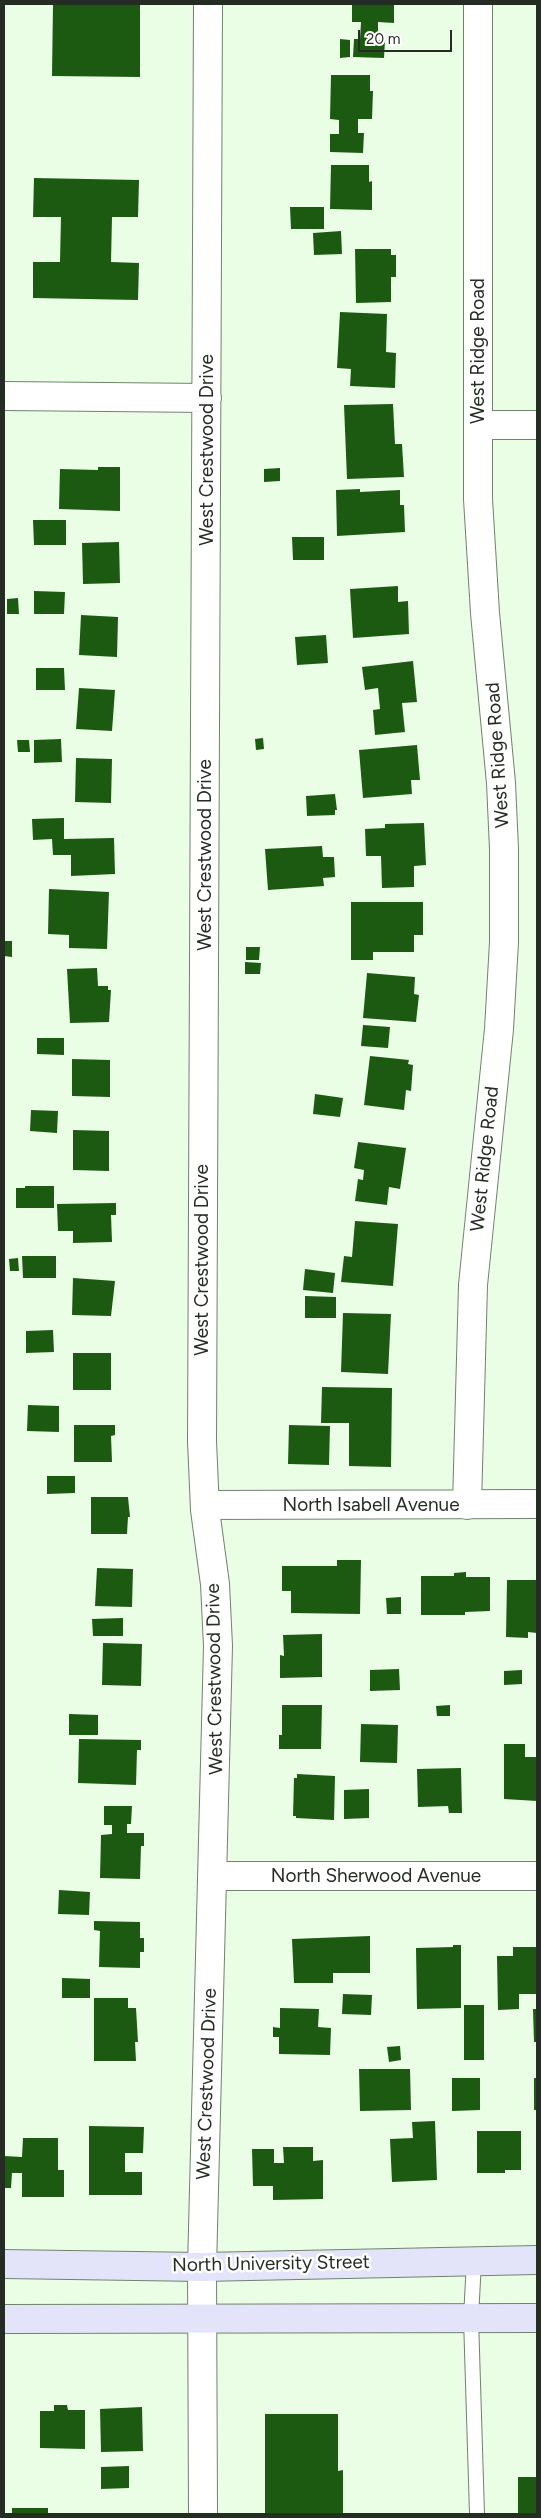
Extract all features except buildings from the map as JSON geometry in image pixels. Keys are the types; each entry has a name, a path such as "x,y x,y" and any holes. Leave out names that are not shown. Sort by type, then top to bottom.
{"main road":[{"name":"North University Street","path":"4,2264 202,2267 537,2260"},
{"path":"4,2319 203,2317 537,2318"}],"street":[{"name":"West Crestwood Drive","path":"203,2514 202,2267 214,1876 218,1646 214,1584 205,1505 202,1441 208,4"},
{"name":"West Ridge Road","path":"467,1505 472,1285 499,1030 504,932 501,793 478,499 478,4"},
{"path":"4,396 207,398"},
{"path":"478,425 537,425"},
{"name":"North Isabell Avenue","path":"205,1505 537,1504"},
{"name":"North Sherwood Avenue","path":"214,1876 537,1876"}],"lane":[{"path":"474,2261 471,2318 477,2514"}]}
